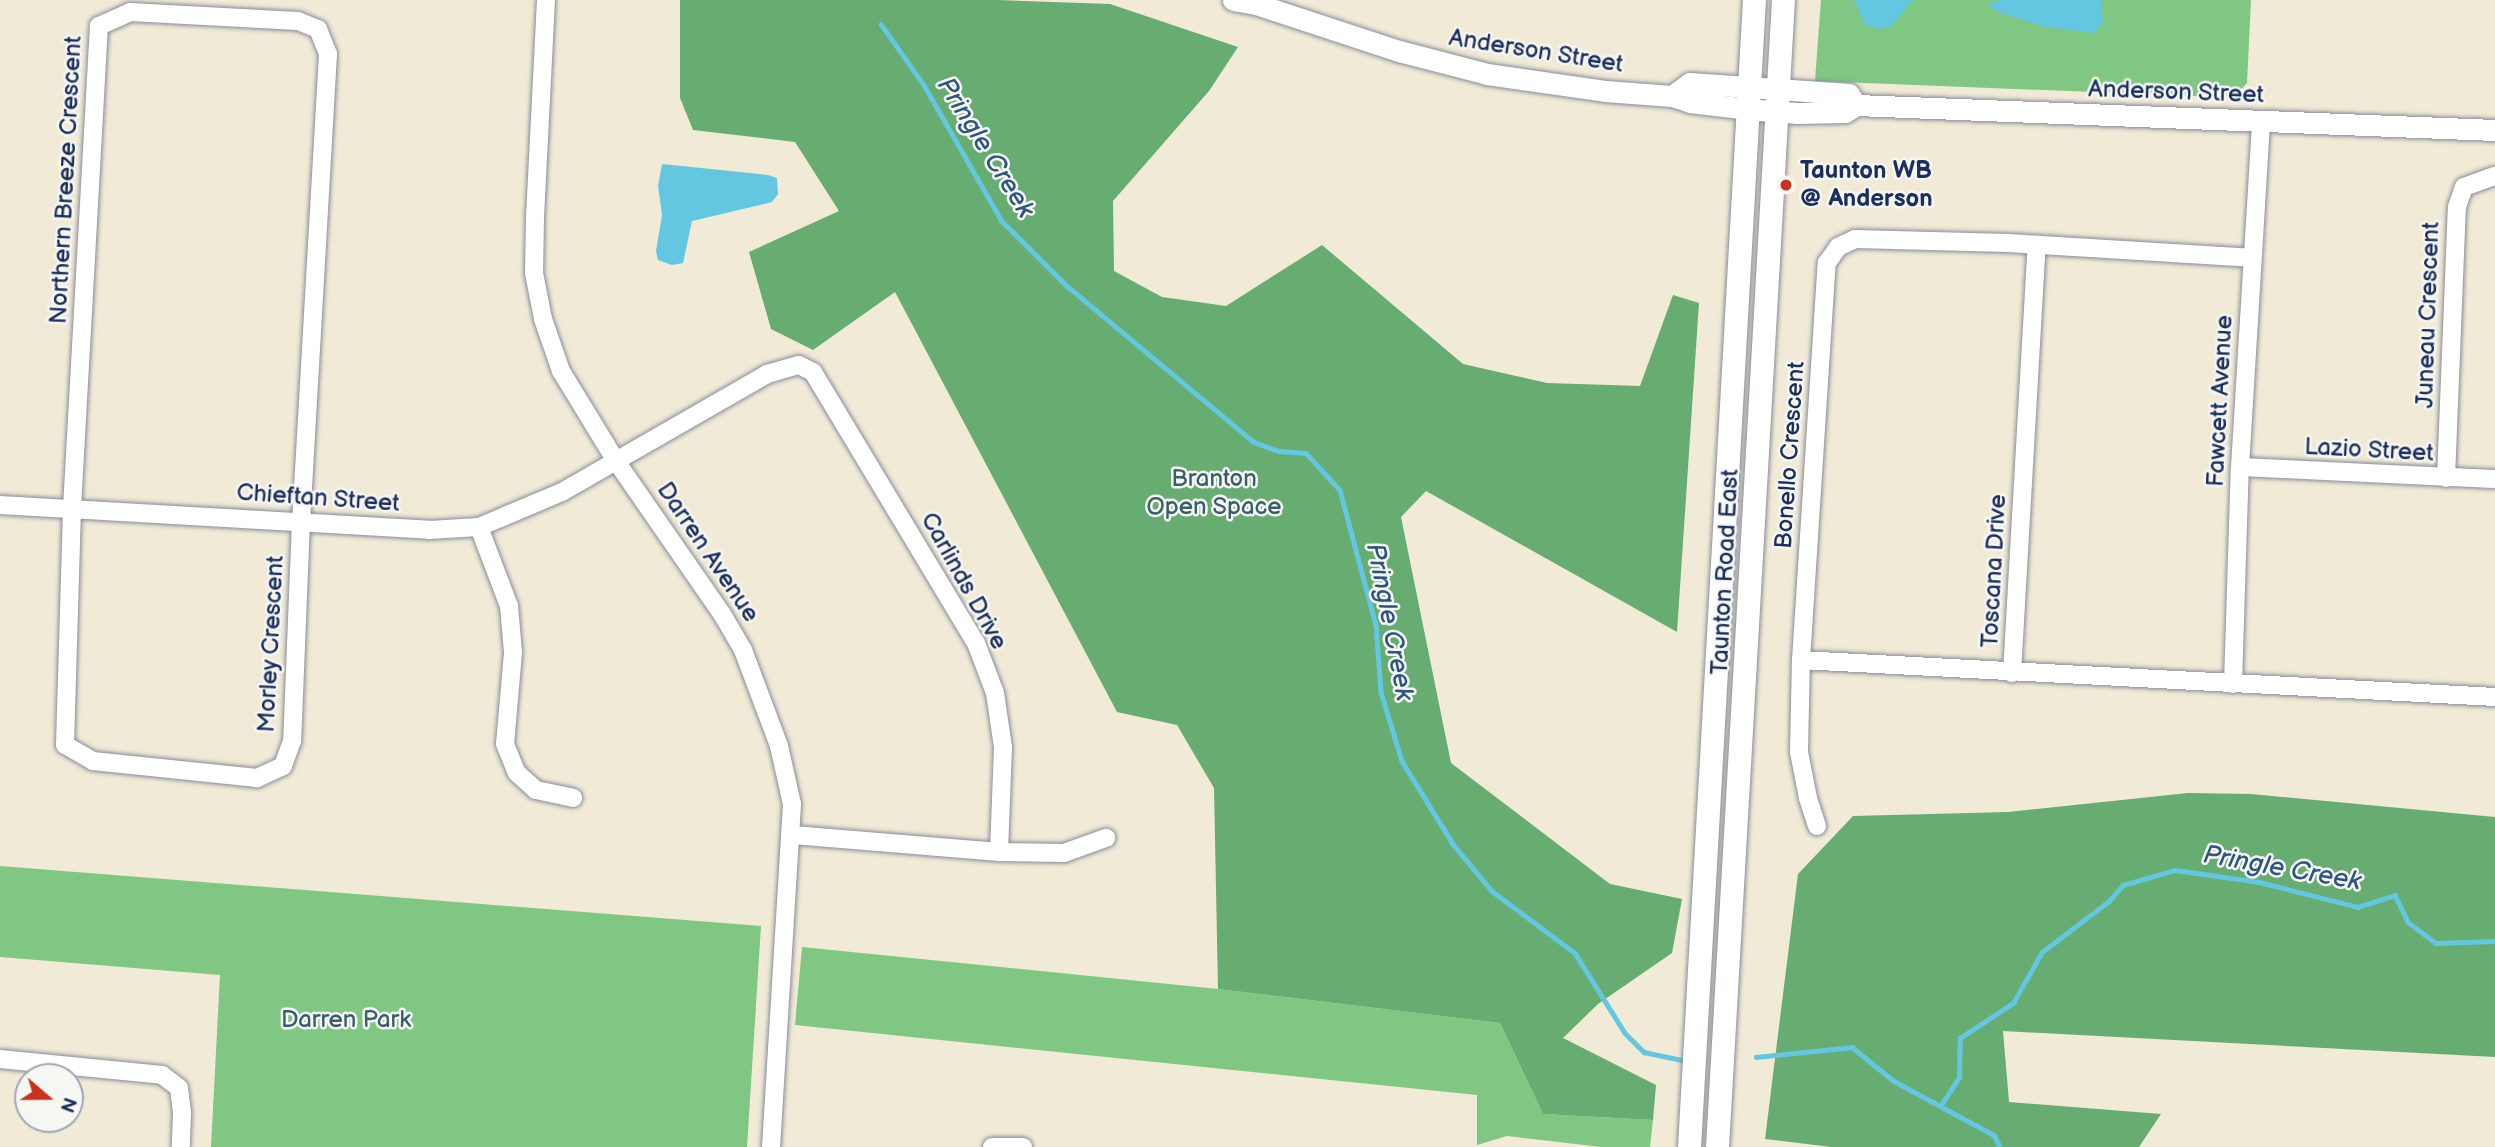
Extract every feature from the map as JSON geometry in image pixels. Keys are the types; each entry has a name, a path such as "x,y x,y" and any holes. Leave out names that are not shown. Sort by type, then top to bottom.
{"main road":[{"name":"Taunton Road East","path":"1689,1147 1754,0"},
{"name":"Taunton Road East","path":"1717,1147 1783,0"},
{"path":"1717,634 1748,635"},
{"path":"1710,771 1738,771"}],"street":[{"name":"Darren Avenue","path":"546,0 534,273 543,319 561,371 616,461 722,614 743,650 779,746 792,804 793,835 771,1147"},
{"name":"Anderson Street","path":"1233,0 1256,4 1399,51 1486,74 1605,91 1672,96 1690,83 1747,98 1776,100 1849,94 1856,105 2495,130"},
{"name":"Northern Breeze Crescent","path":"72,508 99,26 130,12 298,21 318,29 328,54 301,521"},
{"name":"Fawcett Avenue","path":"2233,684 2251,258 2261,122"},
{"name":"Juneau Crescent","path":"2446,478 2457,207 2464,187 2495,176"},
{"name":"Bonello Crescent","path":"1818,826 1808,798 1799,752 1801,660 1826,263 1838,247 1855,239 2037,245"},
{"path":"2037,245 2251,258"},
{"name":"Toscana Drive","path":"2037,245 2012,673 2495,697"},
{"name":"Carlinds Drive","path":"616,461 767,374 799,365 813,372 976,643 995,693 1003,747 999,852"},
{"name":"Chieftan Street","path":"0,505 429,530 479,527 562,492 616,461"},
{"name":"Lazio Street","path":"2241,467 2495,479"},
{"name":"Morley Crescent","path":"72,508 65,745 93,761 257,778 284,766 292,741 301,521"},
{"path":"479,527 509,606 513,653 505,744 517,773 536,790 573,798"},
{"path":"1801,660 2012,673"},
{"path":"793,835 999,852 1064,853 1106,838"},
{"path":"0,1059 162,1075 179,1088 182,1112 181,1147"},
{"path":"992,1147 1023,1147"}],"green space":[{"name":"Branton Open Space","path":"680,0 997,0 1110,4 1238,47 1209,91 1113,201 1114,271 1162,297 1226,306 1322,245 1463,364 1547,383 1640,386 1673,295 1699,303 1677,632 1426,491 1401,517 1451,763 1610,884 1682,899 1672,953 1598,1004 1563,1038 1656,1085 1653,1120 1543,1114 1500,1023 1218,989 1214,788 1177,725 1117,712 895,292 813,350 771,329 749,252 839,211 795,142 693,130 680,98"},
{"path":"1821,0 2251,0 2247,83 2236,95 2218,97 1815,81"},
{"path":"2188,793 2251,794 2495,817 2495,1057 2003,1031 2009,1102 2161,1114 2139,1147 1831,1147 1765,1139 1798,874 1853,816 2008,812"},
{"name":"Darren Park","path":"0,866 761,926 747,1147 211,1147 220,975 0,957"},
{"path":"802,947 1218,989 1500,1023 1543,1114 1653,1120 1650,1147 1601,1147 1507,1136 1477,1145 1477,1095 795,1025"}],"water":[{"path":"1854,0 1913,0 1890,27 1878,29 1865,25"},
{"path":"2001,0 2101,0 2103,22 2094,33 2045,27 1995,11 1988,3"},
{"path":"662,164 768,175 777,178 778,194 772,202 692,221 683,263 672,265 658,260 656,251 662,215 658,186"}],"waterway":[{"name":"Pringle Creek","path":"881,24 924,85 1002,221 1066,285 1254,442 1279,451 1306,453 1340,490 1376,625 1381,692 1402,761 1453,844 1492,891 1575,953 1625,1033 1644,1052 1681,1060"},
{"name":"Pringle Creek","path":"1941,1105 1959,1077 1960,1038 2013,1003 2042,952 2109,901 2123,885 2175,870 2259,882 2358,907 2395,895 2408,922 2436,943 2495,941"},
{"name":"Pringle Creek","path":"1756,1057 1852,1047 1894,1081 1994,1135 2000,1147"}],"place":[{"name":"Taunton WB @ Anderson","path":"1786,185"}]}
